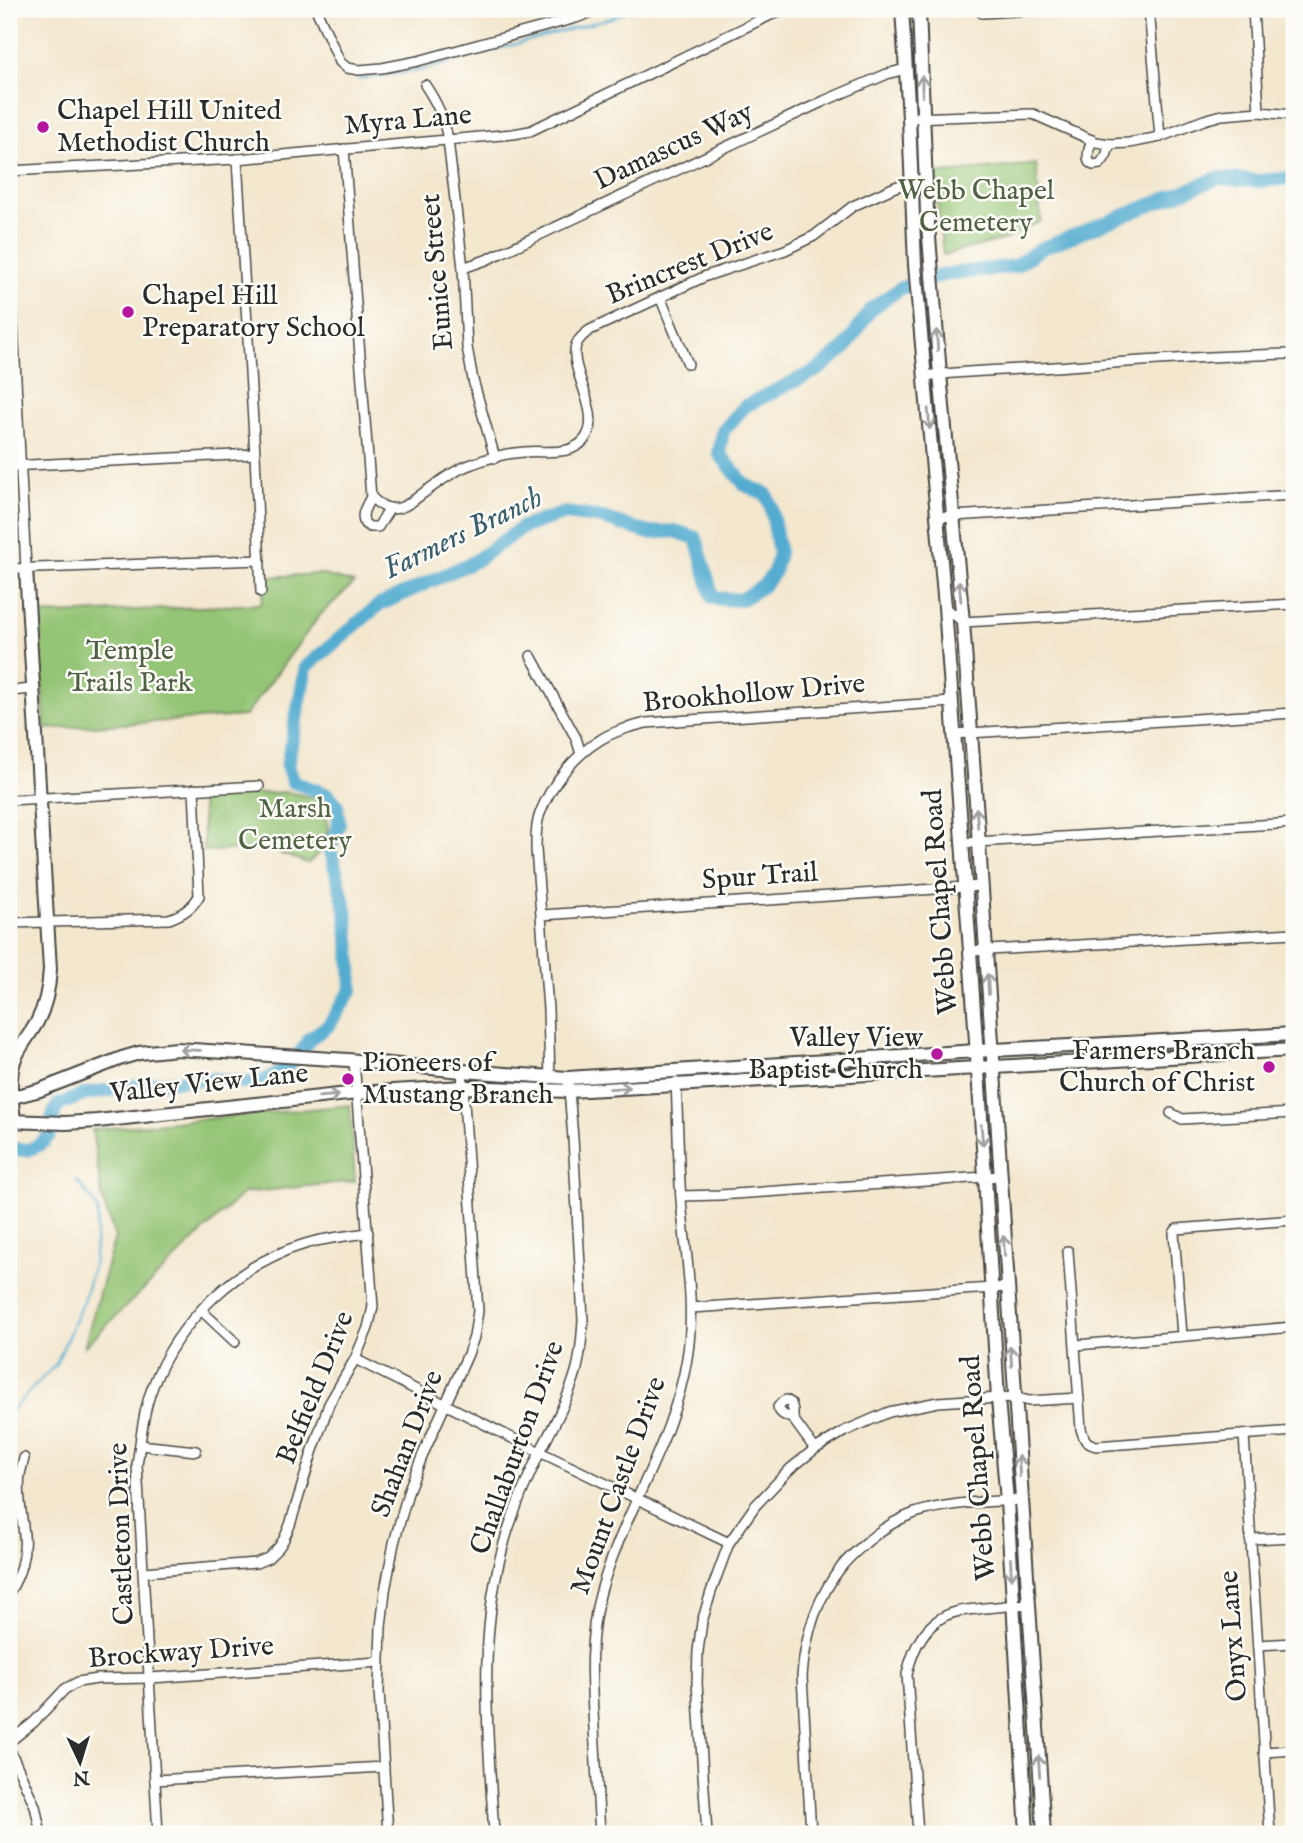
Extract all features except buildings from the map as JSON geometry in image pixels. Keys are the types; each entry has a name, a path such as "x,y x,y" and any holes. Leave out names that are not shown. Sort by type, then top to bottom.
{"main road":[{"name":"Webb Chapel Road","path":"902,9 915,265 945,607 970,951 1027,1834"},
{"name":"Webb Chapel Road","path":"919,9 931,260 963,622 979,844 1044,1834"},
{"path":"11,1121 15,1097 11,1075 15,1059 14,1046 36,1023 49,988 48,922 26,568"},
{"name":"Valley View Lane","path":"11,1121 66,1123 357,1093 464,1087 551,1090 568,1084 675,1070 1294,1034"},
{"path":"1123,1044 1124,1059"},
{"name":"Valley View Lane","path":"15,1097 139,1053 191,1049 550,1076 568,1084 676,1086 1294,1050"},
{"path":"1015,1651 1031,1650"},
{"path":"1025,1810 1042,1808"}],"street":[{"path":"316,9 340,62 347,68 359,70 418,61 576,18 599,9"},
{"name":"Myra Lane","path":"9,171 237,159 530,131 783,9"},
{"path":"981,11 1055,9"},
{"path":"1149,9 1160,137"},
{"path":"1253,9 1259,112"},
{"name":"Damascus Way","path":"463,268 486,260 824,101 905,69"},
{"name":"Eunice Street","path":"425,85 437,103 448,140 463,268 467,347 472,380 495,458"},
{"path":"909,118 1033,114 1110,145 1160,137 1215,117 1259,112 1294,115"},
{"path":"1092,140 1088,157 1089,162 1094,165 1100,164 1110,145"},
{"path":"344,149 375,500 390,508"},
{"path":"237,159 261,592"},
{"name":"Brincrest Drive","path":"375,500 363,512 365,524 370,527 378,527 390,508 405,506 444,478 471,464 524,452 572,449 585,439 590,428 590,416 575,348 580,338 590,330 706,275 785,250 814,236 853,206 895,187 926,178"},
{"path":"9,248 26,568"},
{"path":"660,297 688,364"},
{"path":"925,376 1294,354"},
{"path":"9,466 255,454"},
{"path":"937,517 1294,495"},
{"path":"9,569 260,560"},
{"path":"945,607 963,622 1294,604"},
{"path":"531,656 576,738 581,754"},
{"path":"9,691 33,689"},
{"name":"Brookhollow Drive","path":"551,1090 536,849 538,822 557,782 581,754 611,734 646,723 952,702"},
{"path":"953,734 1294,713"},
{"path":"9,800 259,786"},
{"path":"9,923 169,919 191,908 199,896 194,789"},
{"path":"961,843 1294,823"},
{"name":"Spur Trail","path":"542,915 981,886"},
{"path":"970,951 1294,933"},
{"name":"Belfield Drive","path":"144,1572 256,1563 268,1558 279,1547 290,1525 329,1404 355,1359 368,1328 373,1307 354,1060"},
{"name":"Mount Castle Drive","path":"600,1834 591,1686 594,1619 610,1563 671,1424 688,1356 691,1308 681,1196 675,1070"},
{"name":"Shahan Drive","path":"388,1834 379,1691 385,1591 394,1543 409,1489 474,1336 478,1311 462,1071"},
{"name":"Challaburton Drive","path":"494,1834 485,1668 488,1624 500,1559 518,1500 565,1401 576,1373 582,1339 568,1084"},
{"path":"1171,1113 1182,1119 1294,1113"},
{"path":"681,1196 1000,1176"},
{"path":"1182,1335 1174,1233 1177,1229 1294,1220"},
{"name":"Castleton Drive","path":"158,1834 137,1465 144,1417 152,1389 174,1343 226,1288 267,1259 305,1244 368,1233"},
{"path":"1068,1251 1081,1429 1088,1443 1096,1446 1294,1431"},
{"path":"691,1308 1007,1287"},
{"path":"202,1311 235,1342"},
{"path":"1076,1345 1294,1327"},
{"path":"355,1359 729,1543"},
{"path":"707,1834 697,1683 702,1622 729,1543 769,1489 815,1449 845,1431 889,1412 938,1402 1014,1397 1029,1401 1079,1398"},
{"path":"793,1419 815,1449"},
{"name":"Onyx Lane","path":"1244,1435 1270,1834"},
{"path":"140,1445 195,1451"},
{"path":"9,1592 16,1582 22,1563 25,1538 20,1506 20,1476 24,1458"},
{"path":"811,1834 802,1676 810,1627 828,1588 842,1566 861,1547 900,1519 943,1506 1021,1500"},
{"path":"1250,1539 1294,1536"},
{"path":"918,1834 907,1674 918,1641 941,1618 956,1612 1028,1604"},
{"path":"1258,1645 1294,1643"},
{"name":"Brockway Drive","path":"9,1742 34,1722 65,1689 78,1682 379,1662"},
{"path":"9,1748 35,1806 41,1834"},
{"path":"1264,1752 1294,1749"},
{"path":"155,1780 384,1767"}],"green space":[{"name":"Webb Chapel Cemetery","path":"1036,164 1041,221 1006,239 943,255 934,174"},
{"name":"Temple Trails Park","path":"320,574 354,583 320,615 245,716 45,729 38,615 261,604 267,577"},
{"name":"Marsh Cemetery","path":"286,792 322,799 328,828 324,849 308,863 268,849 204,851 201,796"},
{"path":"350,1105 355,1181 243,1193 84,1347 115,1237 102,1198 92,1130"},
{"path":"9,1454 12,1454 15,1509 9,1515"}],"waterway":[{"path":"358,79 418,71 611,18 631,9"},
{"name":"Farmers Branch","path":"9,1149 28,1150 39,1145 49,1136 58,1105 86,1094 186,1080 260,1082 275,1076 291,1063 309,1039 329,1025 352,989 346,910 330,848 339,824 337,805 329,795 293,782 287,766 306,667 379,605 475,561 523,527 565,513 603,518 649,533 675,531 696,538 713,598 740,600 763,586 774,572 779,553 771,506 766,494 745,485 719,453 723,431 745,406 819,369 845,348 871,309 901,288 943,275 1015,266 1040,249 1218,178 1258,181 1294,178"},
{"name":"Farmers Branch","path":"45,1140 49,1146"},
{"path":"9,1413 56,1364 84,1299 93,1267 98,1212 94,1202 76,1180"}],"place":[{"name":"Chapel Hill United Methodist Church","path":"43,127"},
{"name":"Chapel Hill Preparatory School","path":"128,312"},
{"name":"Valley View Baptist Church","path":"937,1054"},
{"name":"Farmers Branch Church of Christ","path":"1269,1067"},
{"name":"Pioneers of Mustang Branch","path":"348,1079"}]}
